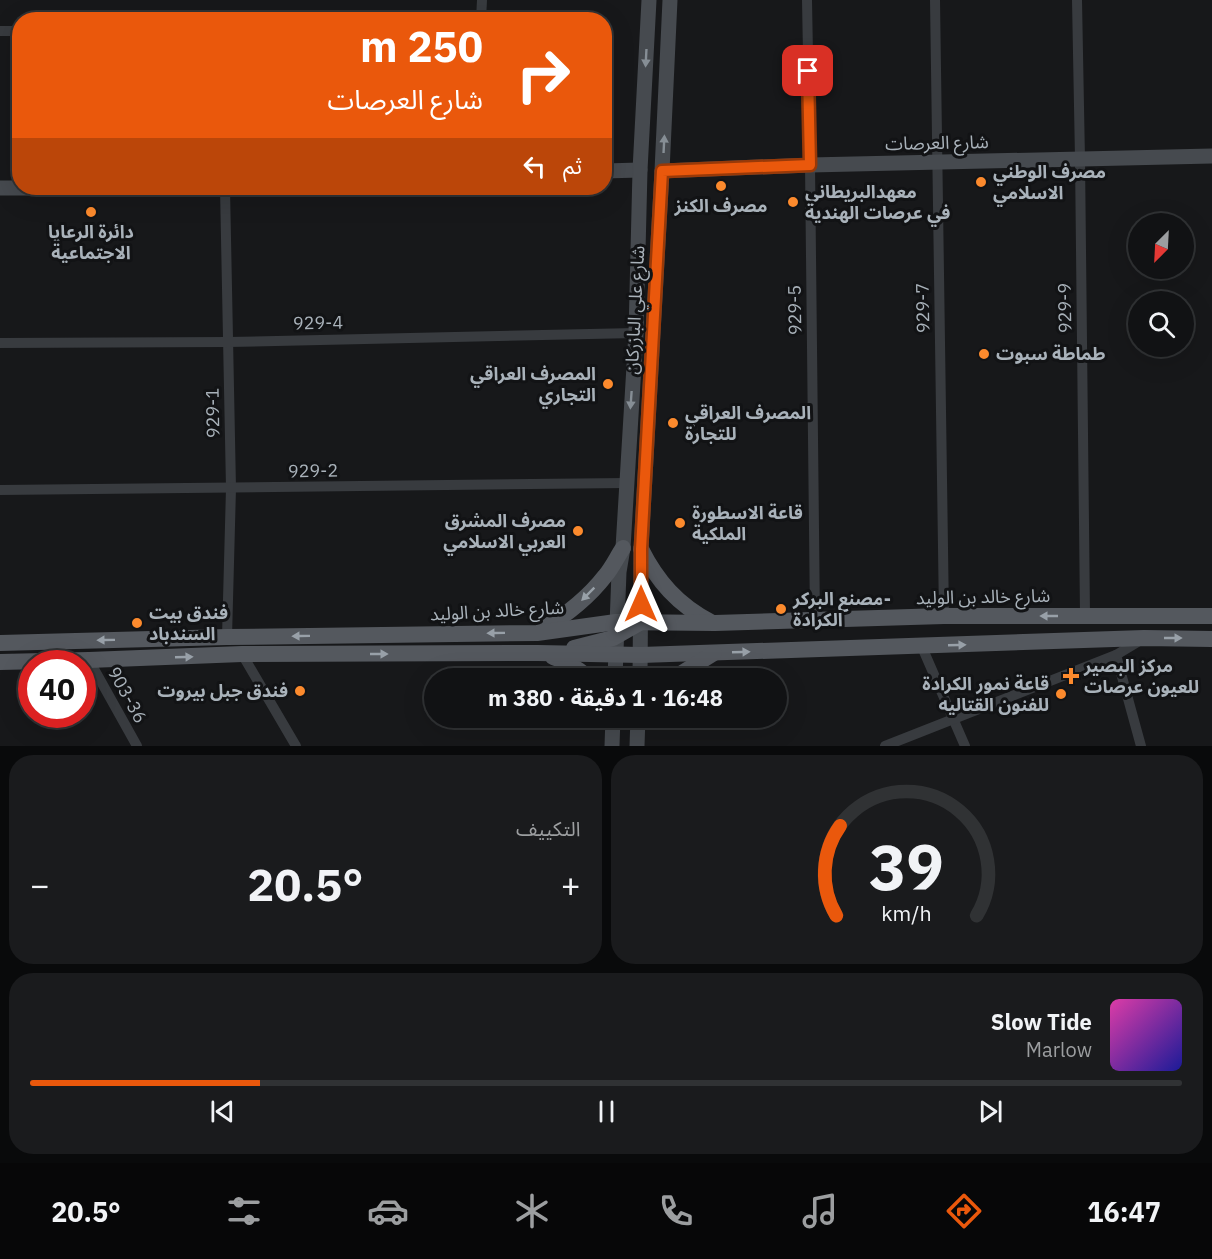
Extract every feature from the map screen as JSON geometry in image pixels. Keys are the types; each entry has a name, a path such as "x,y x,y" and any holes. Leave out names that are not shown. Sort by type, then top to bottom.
{"main road":[{"path":"537,633 586,598 606,575 623,548"},
{"path":"641,549 649,565 670,593 699,615 715,623"},
{"name":"شارع خالد بن الوليد","path":"641,628 683,629 715,623 944,616 1212,616"},
{"path":"538,653 585,646 616,629 641,628"},
{"path":"616,655 622,645 641,628"},
{"name":"شارع خالد بن الوليد","path":"0,643 537,633 616,629"},
{"path":"96,660 242,654 538,653 641,656 1144,638 1212,639"},
{"path":"690,668 715,652"},
{"path":"538,653 561,659 576,668"},
{"path":"0,662 18,662"}],"street":[{"name":"شارع علي البازركان","path":"615,668 619,572 623,548 636,333 640,170 649,0"},
{"name":"شارع علي البازركان","path":"640,668 641,549 670,0"},
{"name":"929-5","path":"807,0 814,620"},
{"name":"929-7","path":"935,0 944,616"},
{"name":"929-9","path":"1077,0 1085,615"},
{"name":"شارع العرصات","path":"662,171 810,165 1212,156"},
{"path":"612,171 640,170"},
{"name":"929-1","path":"225,195 231,489 227,637"},
{"name":"929-4","path":"0,343 228,342 636,333"},
{"name":"929-2","path":"0,490 626,483"},
{"path":"885,746 1116,655 1144,638"},
{"path":"922,646 965,746"},
{"path":"242,654 296,746"},
{"path":"1116,655 1141,746"},
{"name":"903-36","path":"96,673 137,746"},
{"path":"612,746 613,728"},
{"path":"637,746 638,728"}],"place":[{"name":"مصرف الوطني الاسلامي","path":"981,182"},
{"name":"مصرف الكنز","path":"721,186"},
{"name":"معهدالبريطاني في عرصات الهندية","path":"793,202"},
{"name":"دائرة الرعايا الاجتماعية","path":"91,212"},
{"name":"طماطة سبوت","path":"984,354"},
{"name":"المصرف العراقي التجاري","path":"608,384"},
{"name":"المصرف العراقي للتجارة","path":"673,423"},
{"name":"قاعة الاسطورة الملكية","path":"680,523"},
{"name":"مصرف المشرق العربي الاسلامي","path":"578,531"},
{"name":"مصنع البركر- الكرادة","path":"781,609"},
{"name":"فندق بيت السندباد","path":"137,623"},
{"name":"مركز البصير للعيون عرصات","path":"1071,676"},
{"name":"فندق جبل بيروت","path":"300,691"},
{"name":"قاعة نمور الكرادة للفنون القتاليه","path":"1061,694"}],"route":[{"path":"641,604 641,549 662,171 810,165 808,71"}]}
